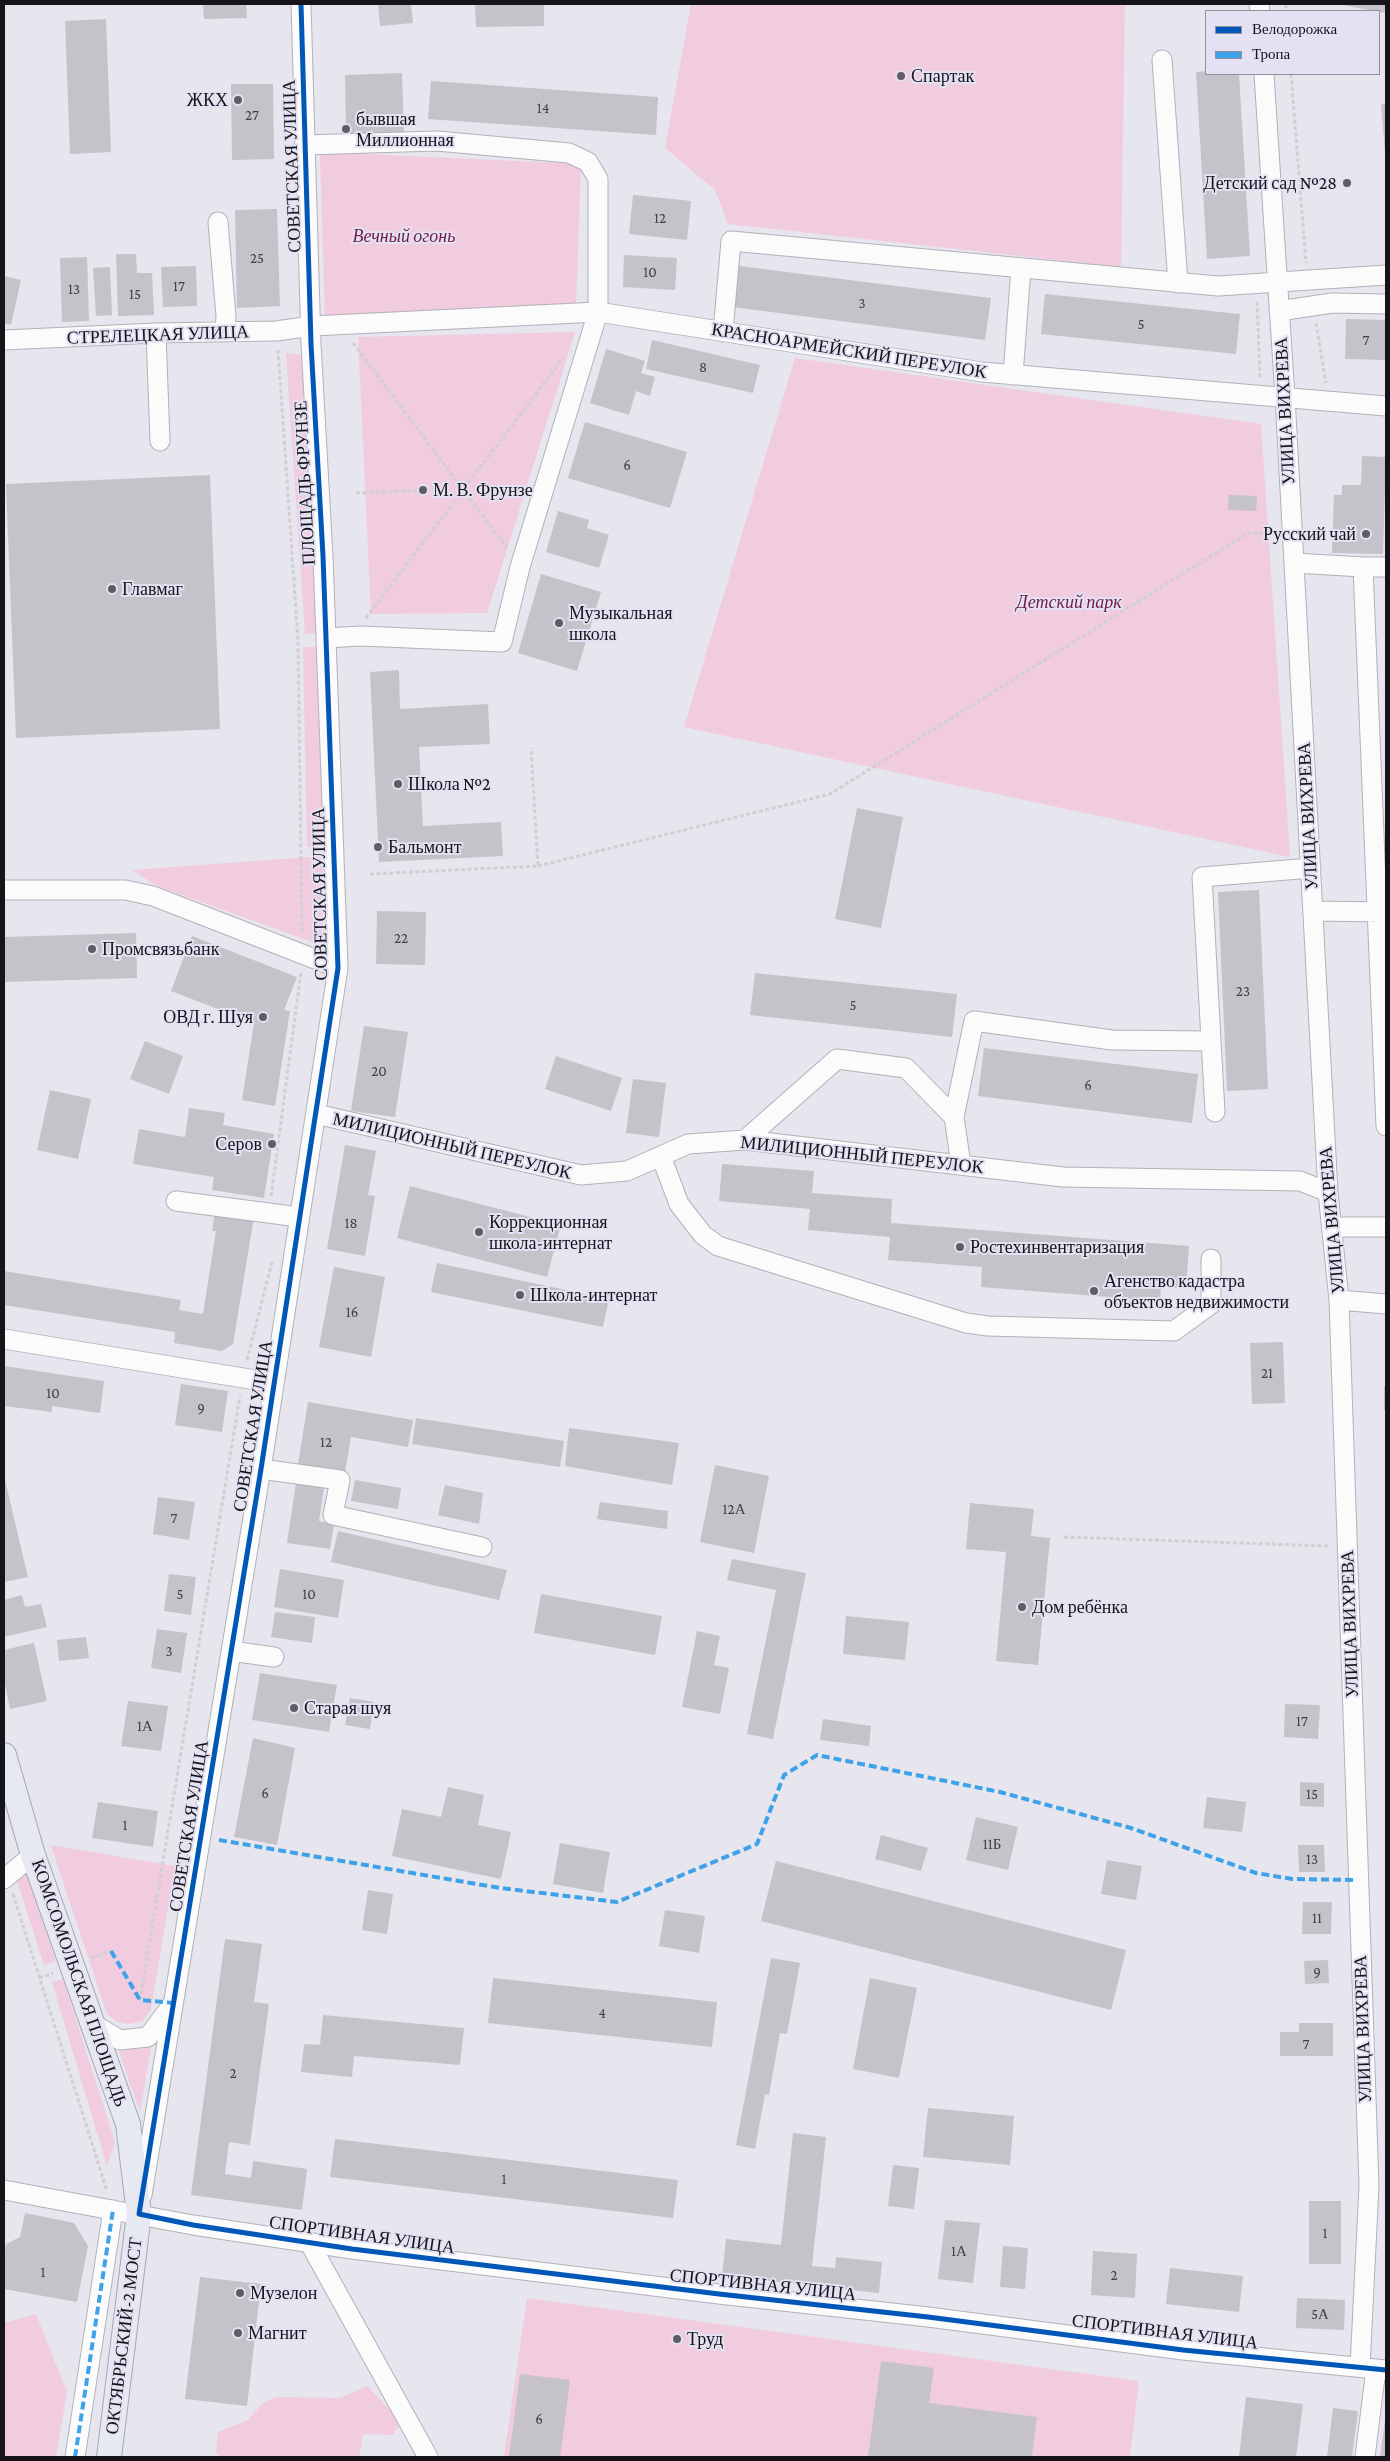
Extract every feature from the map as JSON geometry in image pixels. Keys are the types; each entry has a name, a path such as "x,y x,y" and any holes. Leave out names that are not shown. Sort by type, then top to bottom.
{"main road":[{"name":"КОМСОМОЛЬСКАЯ ПЛОЩАДЬ","path":"4,1755 33,1855 128,2124 139,2214"},
{"name":"ОКТЯБРЬСКИЙ-2 МОСТ","path":"109,2457 139,2214"}],"street":[{"name":"СОВЕТСКАЯ УЛИЦА","path":"301,4 304,145 312,326"},
{"path":"1162,60 1178,283"},
{"name":"УЛИЦА ВИХРЕВА","path":"1264,75 1285,397 1328,1192 1339,1300 1374,2368 1365,2457"},
{"path":"304,145 437,141 569,153 588,162 598,179 598,312 520,567 502,642 361,636 326,638"},
{"path":"218,222 226,316 225,332"},
{"path":"724,332 732,241 1218,286 1386,275"},
{"path":"1013,375 1021,268"},
{"path":"1279,311 1332,303 1386,304"},
{"name":"КРАСНОАРМЕЙСКИЙ ПЕРЕУЛОК","path":"312,326 598,312 982,372 1386,406"},
{"name":"СТРЕЛЕЦКАЯ УЛИЦА","path":"4,340 156,333 276,332 312,326"},
{"name":"ПЛОЩАДЬ ФРУНЗЕ","path":"312,326 311,344 326,638"},
{"path":"156,333 160,441"},
{"path":"1294,564 1386,567"},
{"path":"1363,567 1382,912 1386,1126"},
{"name":"СОВЕТСКАЯ УЛИЦА","path":"139,2214 261,1469 274,1383 291,1216 316,1114 338,968 326,638"},
{"path":"1215,1112 1202,877 1310,868"},
{"path":"4,890 125,890 153,896 338,968"},
{"path":"1313,911 1382,912"},
{"path":"961,1165 954,1117 974,1021 1112,1040 1211,1041"},
{"path":"745,1140 837,1059 906,1068 954,1117"},
{"name":"МИЛИЦИОННЫЙ ПЕРЕУЛОК","path":"316,1114 581,1175 626,1171 688,1144 745,1140 1063,1178 1300,1181 1328,1192"},
{"path":"661,1156 680,1204 703,1235 718,1246 966,1323 988,1326 1174,1331 1211,1304 1211,1259"},
{"path":"176,1201 291,1216"},
{"path":"1332,1228 1386,1227"},
{"path":"1339,1300 1386,1304"},
{"path":"4,1339 274,1383"},
{"path":"261,1469 340,1480 333,1515 482,1547"},
{"path":"231,1651 274,1657"},
{"path":"6,1877 33,1855"},
{"path":"93,2024 120,2040 148,2036 174,2003"},
{"name":"СПОРТИВНАЯ УЛИЦА","path":"4,2190 194,2225 310,2242 1183,2350 1374,2368"},
{"path":"76,2457 114,2210"},
{"path":"310,2242 428,2457"}],"path":[{"path":"1291,75 1308,280"},
{"path":"1313,306 1329,401"},
{"path":"276,332 298,640 303,955 270,1204 291,1216"},
{"path":"350,339 520,567"},
{"path":"361,625 569,351"},
{"path":"356,493 423,490"},
{"path":"370,874 538,866 830,794 1248,533 1292,534"},
{"path":"531,748 538,866"},
{"path":"140,2000 243,1378 274,1253"},
{"path":"1064,1537 1348,1546"},
{"path":"6,1877 114,2210"}],"green space":[{"name":"Спартак","path":"691,4 1125,4 1121,267 728,224 715,190 665,148"},
{"name":"Вечный огонь","path":"320,152 581,164 576,306 325,322"},
{"path":"575,332 487,613 371,614 358,337"},
{"path":"286,353 305,356 318,633 305,634"},
{"name":"Детский парк","path":"795,358 1261,424 1290,857 684,727"},
{"path":"303,647 318,647 323,845 307,847"},
{"path":"323,856 323,939 312,942 157,886 132,870"},
{"path":"51,1845 175,1866 151,2009 143,2021 129,2024 117,2022 107,2014"},
{"path":"25,1869 56,1961 44,1965 16,1878"},
{"path":"63,1979 115,2142 107,2166 52,1982"},
{"path":"152,2041 140,2112 118,2049 142,2049"},
{"name":"Труд","path":"527,2298 1139,2381 1130,2457 504,2457"},
{"path":"36,2314 67,2392 56,2457 4,2457 4,2323"},
{"path":"367,2386 401,2422 393,2435 363,2434 359,2457 220,2457 216,2452 218,2432 248,2420 263,2403 276,2397 340,2398"}],"building":[{"path":"203,4 246,4 247,18 204,19"},
{"path":"378,4 411,4 413,23 380,26"},
{"path":"544,4 544,26 476,27 475,5"},
{"path":"1386,4 1386,13 1380,12 1380,10 1342,5"},
{"path":"106,19 111,152 70,154 65,21"},
{"path":"1205,71 1205,75 1239,75 1250,256 1207,259 1196,72"},
{"path":"402,73 404,133 346,135 345,75"},
{"path":"431,81 658,97 656,135 428,119"},
{"path":"231,84 273,84 274,159 232,160"},
{"path":"1381,104 1386,104 1386,152 1385,152"},
{"path":"633,195 691,201 687,240 629,234"},
{"path":"277,209 280,306 237,308 235,210"},
{"path":"116,254 136,254 137,273 152,273 154,315 118,316"},
{"path":"624,255 677,258 675,290 623,287"},
{"path":"87,257 89,321 62,322 60,258"},
{"path":"196,266 197,306 163,307 161,267"},
{"path":"739,266 991,298 985,340 733,307"},
{"path":"110,267 112,315 96,316 93,268"},
{"path":"4,276 21,280 11,325 4,323"},
{"path":"1045,294 1240,314 1236,354 1041,334"},
{"path":"1346,319 1386,320 1386,360 1345,359"},
{"path":"652,340 760,365 753,393 646,369"},
{"path":"606,349 645,361 641,373 655,377 650,396 636,391 629,415 590,403"},
{"path":"585,422 687,452 670,508 568,478"},
{"path":"1362,456 1386,457 1383,554 1332,553 1334,495 1342,495 1342,485 1361,485"},
{"name":"Главмаг","path":"210,475 220,729 16,738 6,484"},
{"path":"1229,495 1257,496 1256,511 1228,510"},
{"path":"558,511 589,520 587,528 609,535 599,568 546,552"},
{"name":"Музыкальная школа","path":"541,574 601,592 577,671 518,653"},
{"name":"Школа №2","path":"399,670 400,709 488,704 490,744 419,747 423,826 501,822 503,856 379,862 370,672"},
{"path":"857,808 903,817 881,928 835,919"},
{"path":"1259,890 1268,1089 1227,1091 1218,892"},
{"path":"377,911 426,912 425,965 376,964"},
{"path":"136,933 137,978 4,982 4,937"},
{"name":"ОВД г. Шуя","path":"192,936 297,977 284,1010 290,1011 275,1106 242,1100 254,1023 171,991"},
{"path":"755,973 957,994 952,1037 750,1015"},
{"path":"364,1026 408,1032 395,1117 351,1111"},
{"path":"145,1041 183,1056 169,1094 130,1079"},
{"path":"984,1048 1198,1074 1192,1123 978,1096"},
{"path":"556,1056 622,1078 611,1111 545,1089"},
{"path":"633,1079 666,1083 659,1137 626,1133"},
{"path":"50,1090 91,1099 78,1159 37,1150"},
{"path":"189,1108 225,1113 223,1125 274,1134 264,1198 212,1190 214,1177 133,1164 139,1129 185,1137"},
{"path":"345,1145 376,1151 368,1195 375,1196 365,1256 327,1249"},
{"path":"722,1164 814,1171 812,1193 892,1199 891,1223 1189,1246 1186,1289 1161,1287 1160,1301 981,1287 982,1267 888,1260 890,1237 808,1230 810,1209 719,1201"},
{"name":"Коррекционная школа-интернат","path":"410,1186 561,1225 547,1277 397,1238"},
{"path":"215,1211 254,1217 233,1344 222,1351 174,1343 175,1332 4,1305 4,1271 181,1300 179,1310 203,1314 216,1231 212,1231"},
{"name":"Школа-интернат","path":"437,1263 609,1299 603,1327 431,1292"},
{"path":"334,1267 385,1277 371,1357 319,1347"},
{"path":"1283,1342 1285,1403 1252,1404 1250,1343"},
{"path":"4,1366 104,1381 100,1413 52,1406 52,1412 4,1406"},
{"path":"181,1384 228,1391 222,1432 175,1425"},
{"path":"1384,1386 1386,1386 1386,1410 1384,1410"},
{"path":"308,1402 413,1420 408,1447 351,1437 345,1472 298,1464"},
{"path":"416,1418 564,1441 560,1467 412,1444"},
{"path":"569,1428 679,1443 672,1485 565,1466"},
{"path":"715,1465 769,1476 754,1553 700,1542"},
{"path":"4,1476 28,1577 4,1582"},
{"path":"355,1480 401,1488 398,1509 351,1501"},
{"path":"296,1483 324,1487 319,1521 334,1524 330,1549 287,1543"},
{"path":"445,1485 483,1493 479,1524 438,1515"},
{"path":"158,1497 195,1502 189,1540 153,1534"},
{"path":"600,1502 668,1511 667,1529 597,1519"},
{"name":"Дом ребёнка","path":"970,1503 1034,1509 1031,1536 1050,1538 1038,1665 996,1661 1006,1552 966,1549"},
{"path":"338,1531 507,1570 499,1600 331,1562"},
{"path":"732,1559 806,1573 773,1739 747,1734 776,1590 727,1580"},
{"path":"280,1569 344,1580 338,1618 274,1607"},
{"path":"169,1574 196,1577 191,1615 164,1611"},
{"path":"541,1594 662,1616 655,1655 534,1633"},
{"path":"22,1595 25,1607 41,1604 47,1627 4,1637 4,1600"},
{"path":"275,1612 315,1617 312,1643 271,1637"},
{"path":"846,1616 909,1622 905,1660 843,1654"},
{"path":"157,1629 187,1633 181,1673 151,1668"},
{"path":"697,1631 720,1636 714,1665 729,1668 720,1714 682,1707"},
{"path":"86,1637 89,1658 59,1661 57,1640"},
{"path":"34,1643 47,1701 10,1709 4,1679 4,1650"},
{"name":"Старая шуя","path":"260,1673 337,1685 329,1732 252,1720"},
{"path":"350,1698 374,1702 370,1729 345,1725"},
{"path":"128,1701 168,1706 161,1751 121,1746"},
{"path":"1285,1704 1320,1705 1318,1739 1284,1737"},
{"path":"823,1719 871,1726 869,1746 820,1740"},
{"path":"253,1738 295,1748 277,1845 234,1837"},
{"path":"1300,1782 1324,1783 1324,1807 1300,1806"},
{"path":"448,1787 484,1795 478,1825 511,1832 501,1879 392,1856 402,1809 441,1817"},
{"path":"1207,1797 1246,1802 1242,1832 1203,1828"},
{"path":"98,1802 158,1811 153,1847 92,1838"},
{"path":"976,1817 1018,1827 1008,1870 966,1860"},
{"path":"881,1835 928,1848 921,1871 875,1859"},
{"path":"560,1843 610,1852 603,1893 553,1884"},
{"path":"1298,1845 1324,1845 1325,1872 1299,1872"},
{"path":"1107,1860 1142,1866 1136,1900 1101,1894"},
{"path":"776,1861 1126,1950 1111,2010 761,1921"},
{"path":"368,1890 393,1894 387,1934 362,1930"},
{"path":"1303,1902 1332,1902 1331,1934 1302,1934"},
{"path":"665,1910 705,1916 699,1953 659,1946"},
{"path":"225,1939 262,1944 254,2002 269,2004 250,2145 229,2142 225,2174 251,2178 253,2161 307,2169 302,2210 191,2195"},
{"path":"771,1958 800,1963 787,2034 780,2033 769,2095 765,2094 755,2149 736,2145"},
{"path":"1328,1960 1329,1983 1305,1984 1304,1961"},
{"path":"493,1978 717,2002 712,2047 488,2023"},
{"path":"870,1978 917,1988 899,2078 853,2069"},
{"path":"323,2015 464,2028 460,2065 354,2056 352,2077 301,2072 304,2044 320,2045"},
{"path":"1299,2023 1333,2023 1333,2056 1280,2056 1280,2032 1299,2032"},
{"path":"928,2108 1014,2116 1010,2165 923,2157"},
{"path":"793,2133 826,2137 812,2266 835,2268 836,2257 882,2262 879,2293 722,2276 726,2239 781,2245"},
{"path":"335,2139 678,2180 673,2218 330,2177"},
{"path":"893,2165 919,2168 914,2209 888,2206"},
{"path":"1309,2201 1341,2201 1341,2264 1309,2264"},
{"path":"25,2213 74,2223 88,2246 77,2302 4,2289 4,2254 6,2244 20,2237"},
{"path":"945,2220 980,2223 973,2283 938,2279"},
{"path":"1003,2246 1028,2248 1025,2289 1000,2287"},
{"path":"1093,2251 1137,2254 1135,2298 1091,2295"},
{"path":"1170,2268 1243,2276 1239,2312 1166,2304"},
{"path":"200,2277 261,2284 247,2406 185,2399"},
{"path":"1297,2298 1345,2300 1344,2330 1296,2328"},
{"path":"881,2361 934,2368 929,2403 1037,2417 1032,2457 868,2457"},
{"path":"520,2374 570,2380 560,2457 509,2457"},
{"path":"1246,2397 1303,2404 1296,2457 1239,2457"},
{"path":"1333,2408 1358,2411 1352,2457 1327,2457"},
{"path":"1385,2420 1386,2457 1380,2457"}],"marked path":[{"path":"219,1840 500,1888 617,1902 757,1844 784,1775 817,1755 1000,1792 1131,1828 1256,1873 1292,1879 1357,1880"},
{"path":"111,1951 140,2000 174,2003"},
{"path":"75,2457 113,2210"}],"cycle path":[{"path":"301,4 311,344 323,556 338,968 261,1469 139,2214 193,2225 352,2249 719,2294 928,2317 1183,2350 1386,2370"}],"place":[{"name":"Спартак","path":"901,76"},
{"name":"ЖКХ","path":"238,100"},
{"name":"бывшая Миллионная","path":"346,129"},
{"name":"Детский сад №28","path":"1347,183"},
{"name":"М. В. Фрунзе","path":"423,490"},
{"name":"Русский чай","path":"1366,534"},
{"name":"Главмаг","path":"112,589"},
{"name":"Музыкальная школа","path":"559,623"},
{"name":"Школа №2","path":"398,784"},
{"name":"Бальмонт","path":"378,847"},
{"name":"Промсвязьбанк","path":"92,949"},
{"name":"ОВД г. Шуя","path":"263,1017"},
{"name":"Серов","path":"272,1144"},
{"name":"Коррекционная школа-интернат","path":"479,1232"},
{"name":"Ростехинвентаризация","path":"960,1247"},
{"name":"Агенство кадастра объектов недвижимости","path":"1094,1291"},
{"name":"Школа-интернат","path":"520,1295"},
{"name":"Дом ребёнка","path":"1022,1607"},
{"name":"Старая шуя","path":"294,1708"},
{"name":"Музелон","path":"240,2293"},
{"name":"Магнит","path":"238,2333"},
{"name":"Труд","path":"677,2339"}]}
